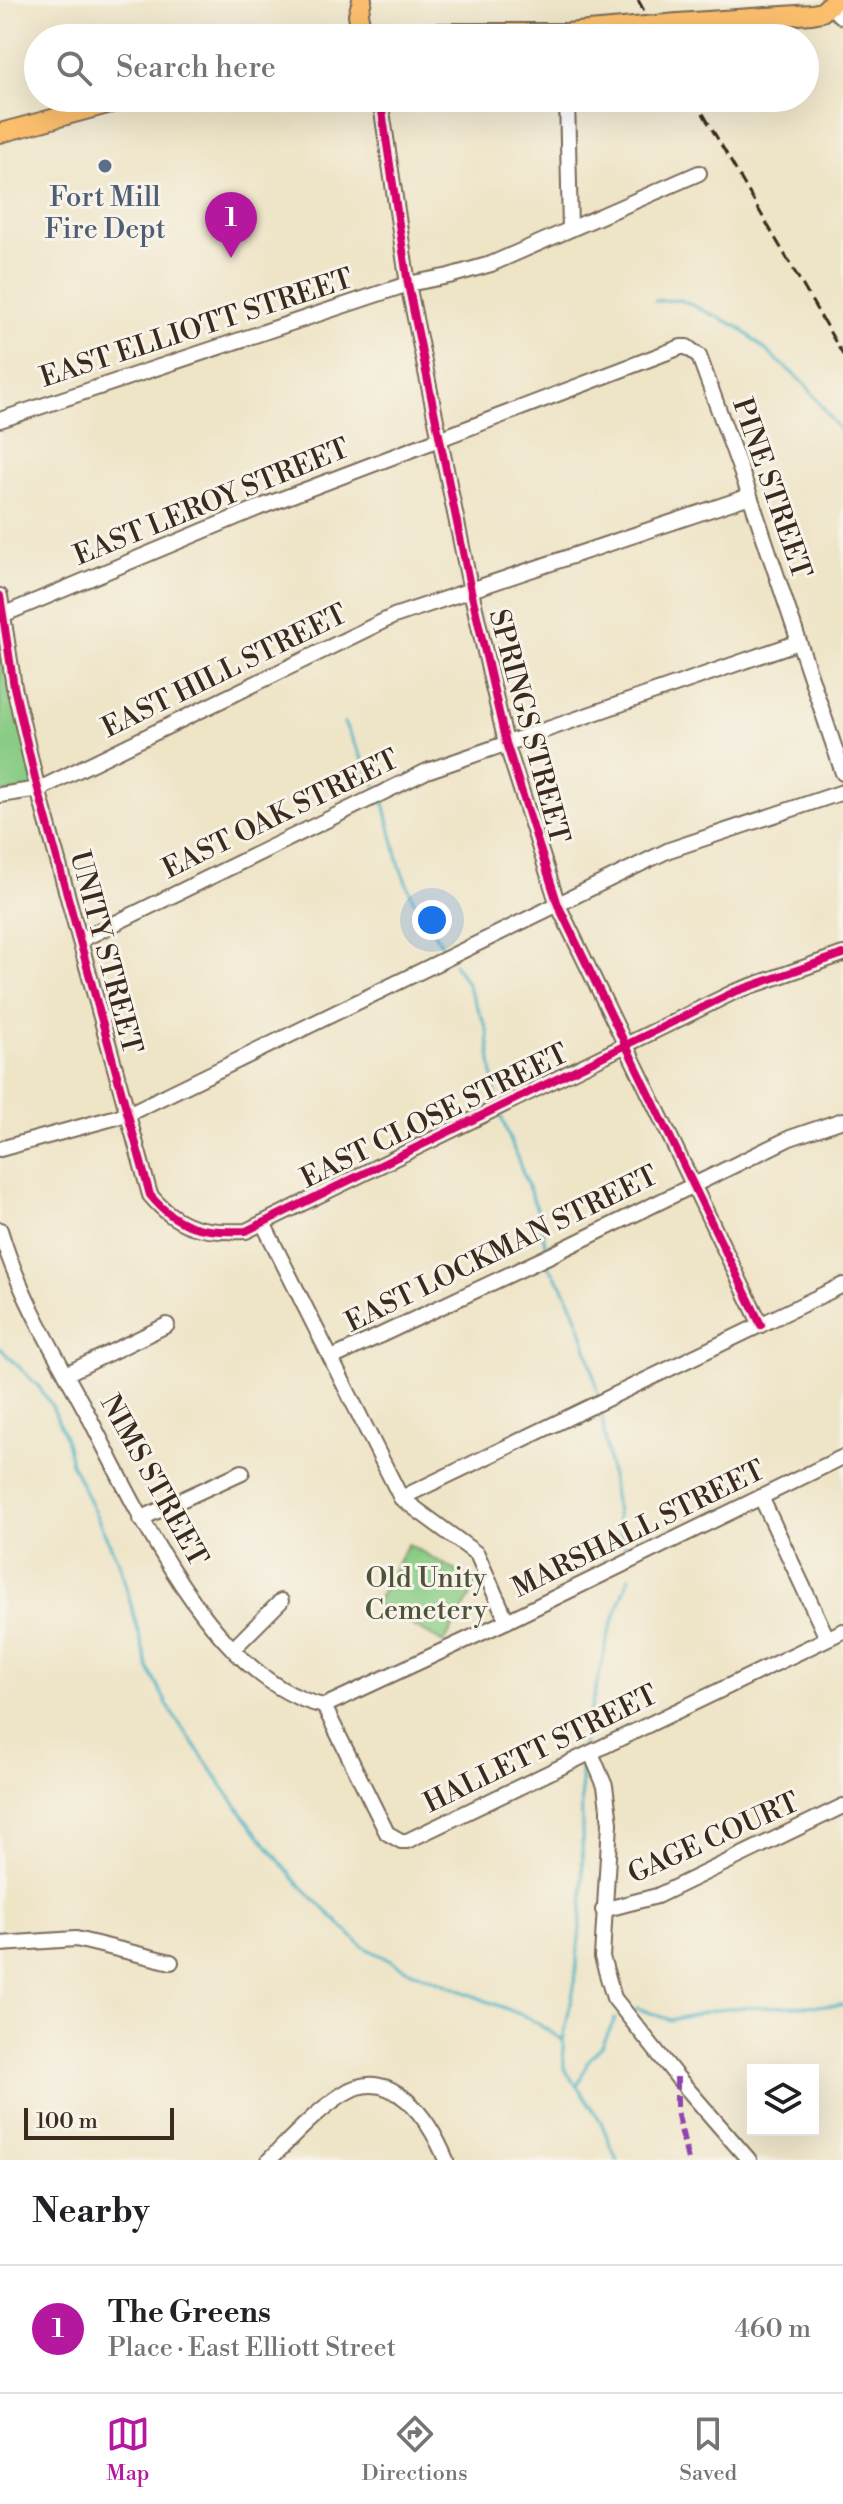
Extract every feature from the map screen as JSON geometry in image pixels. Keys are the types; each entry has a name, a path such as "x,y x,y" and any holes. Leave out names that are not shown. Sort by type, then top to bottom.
{"main road":[{"path":"358,24 362,0"},
{"path":"667,24 812,14 836,8"},
{"path":"0,133 78,112"}],"street":[{"name":"SPRINGS STREET","path":"382,112 408,284 471,591 506,743 558,905 761,1325"},
{"path":"567,112 570,229"},
{"name":"EAST ELLIOTT STREET","path":"0,420 408,284 491,264 699,173"},
{"name":"EAST LEROY STREET","path":"1,616 258,508 681,347 687,347 699,356"},
{"name":"PINE STREET","path":"699,356 750,496 843,773"},
{"name":"EAST HILL STREET","path":"0,795 39,789 394,616 750,496"},
{"name":"UNITY STREET","path":"0,596 14,687 39,789 150,1195 163,1212 184,1224 211,1232 246,1231 263,1223"},
{"name":"EAST OAK STREET","path":"81,940 427,771 799,642"},
{"path":"0,1149 128,1114 669,850 843,792"},
{"name":"EAST CLOSE STREET","path":"263,1223 734,992 843,954"},
{"name":"EAST LOCKMAN STREET","path":"332,1358 790,1138 843,1120"},
{"path":"263,1223 401,1498 477,1554 507,1621"},
{"name":"NIMS STREET","path":"0,1230 37,1320 140,1519 175,1573 233,1649 272,1684 294,1696 324,1706"},
{"path":"401,1498 843,1285"},
{"path":"66,1374 167,1325"},
{"name":"MARSHALL STREET","path":"324,1706 507,1621 843,1457"},
{"path":"140,1519 242,1472"},
{"path":"761,1497 827,1638"},
{"path":"233,1649 281,1601"},
{"name":"HALLETT STREET","path":"324,1706 387,1833 407,1841 843,1631"},
{"path":"591,1753 609,1802 602,1957 614,1998 749,2160"},
{"name":"GAGE COURT","path":"603,1910 657,1896 843,1806"},
{"path":"0,1944 76,1939 171,1962"},
{"path":"269,2160 343,2093 361,2085 381,2085 398,2091 415,2106 440,2144 446,2160"}],"green space":[{"path":"0,609 36,788 0,794"},
{"name":"Old Unity Cemetery","path":"408,1544 478,1583 444,1643 375,1604"}],"waterway":[{"path":"655,301 681,300 739,327 806,385 843,435"},
{"path":"344,723 376,786"},
{"path":"383,799 400,867 413,899 445,950"},
{"path":"454,964 465,980 487,1029 496,1100"},
{"path":"501,1116 538,1212 546,1248"},
{"path":"549,1268 559,1280 574,1311 598,1395"},
{"path":"0,1348 39,1387 52,1406 65,1437 71,1463 120,1565 148,1667 171,1712 244,1816 294,1879 362,1946 404,1968 527,2017 563,2040"},
{"path":"601,1411 618,1521 626,1552"},
{"path":"582,1747 610,1629 630,1576"},
{"path":"581,1767 583,1895 575,1982 563,2040 564,2068 600,2120 617,2160"},
{"path":"637,2008 670,2020 724,2008 843,2005"},
{"path":"577,2087 588,2061 602,2046 615,2019"}],"railway":[{"path":"638,0 651,24"},
{"path":"702,112 843,355"}],"marked path":[{"path":"677,2077 677,2111 688,2160"}],"cycle path":[{"path":"382,112 408,284 471,591 506,743 558,905 761,1325"},
{"path":"0,596 14,687 35,778 150,1195 182,1222 217,1231 246,1231 734,992 843,954"}],"place":[{"name":"Fort Mill Fire Dept","path":"105,166"},
{"name":"The Greens","path":"231,258"}]}
